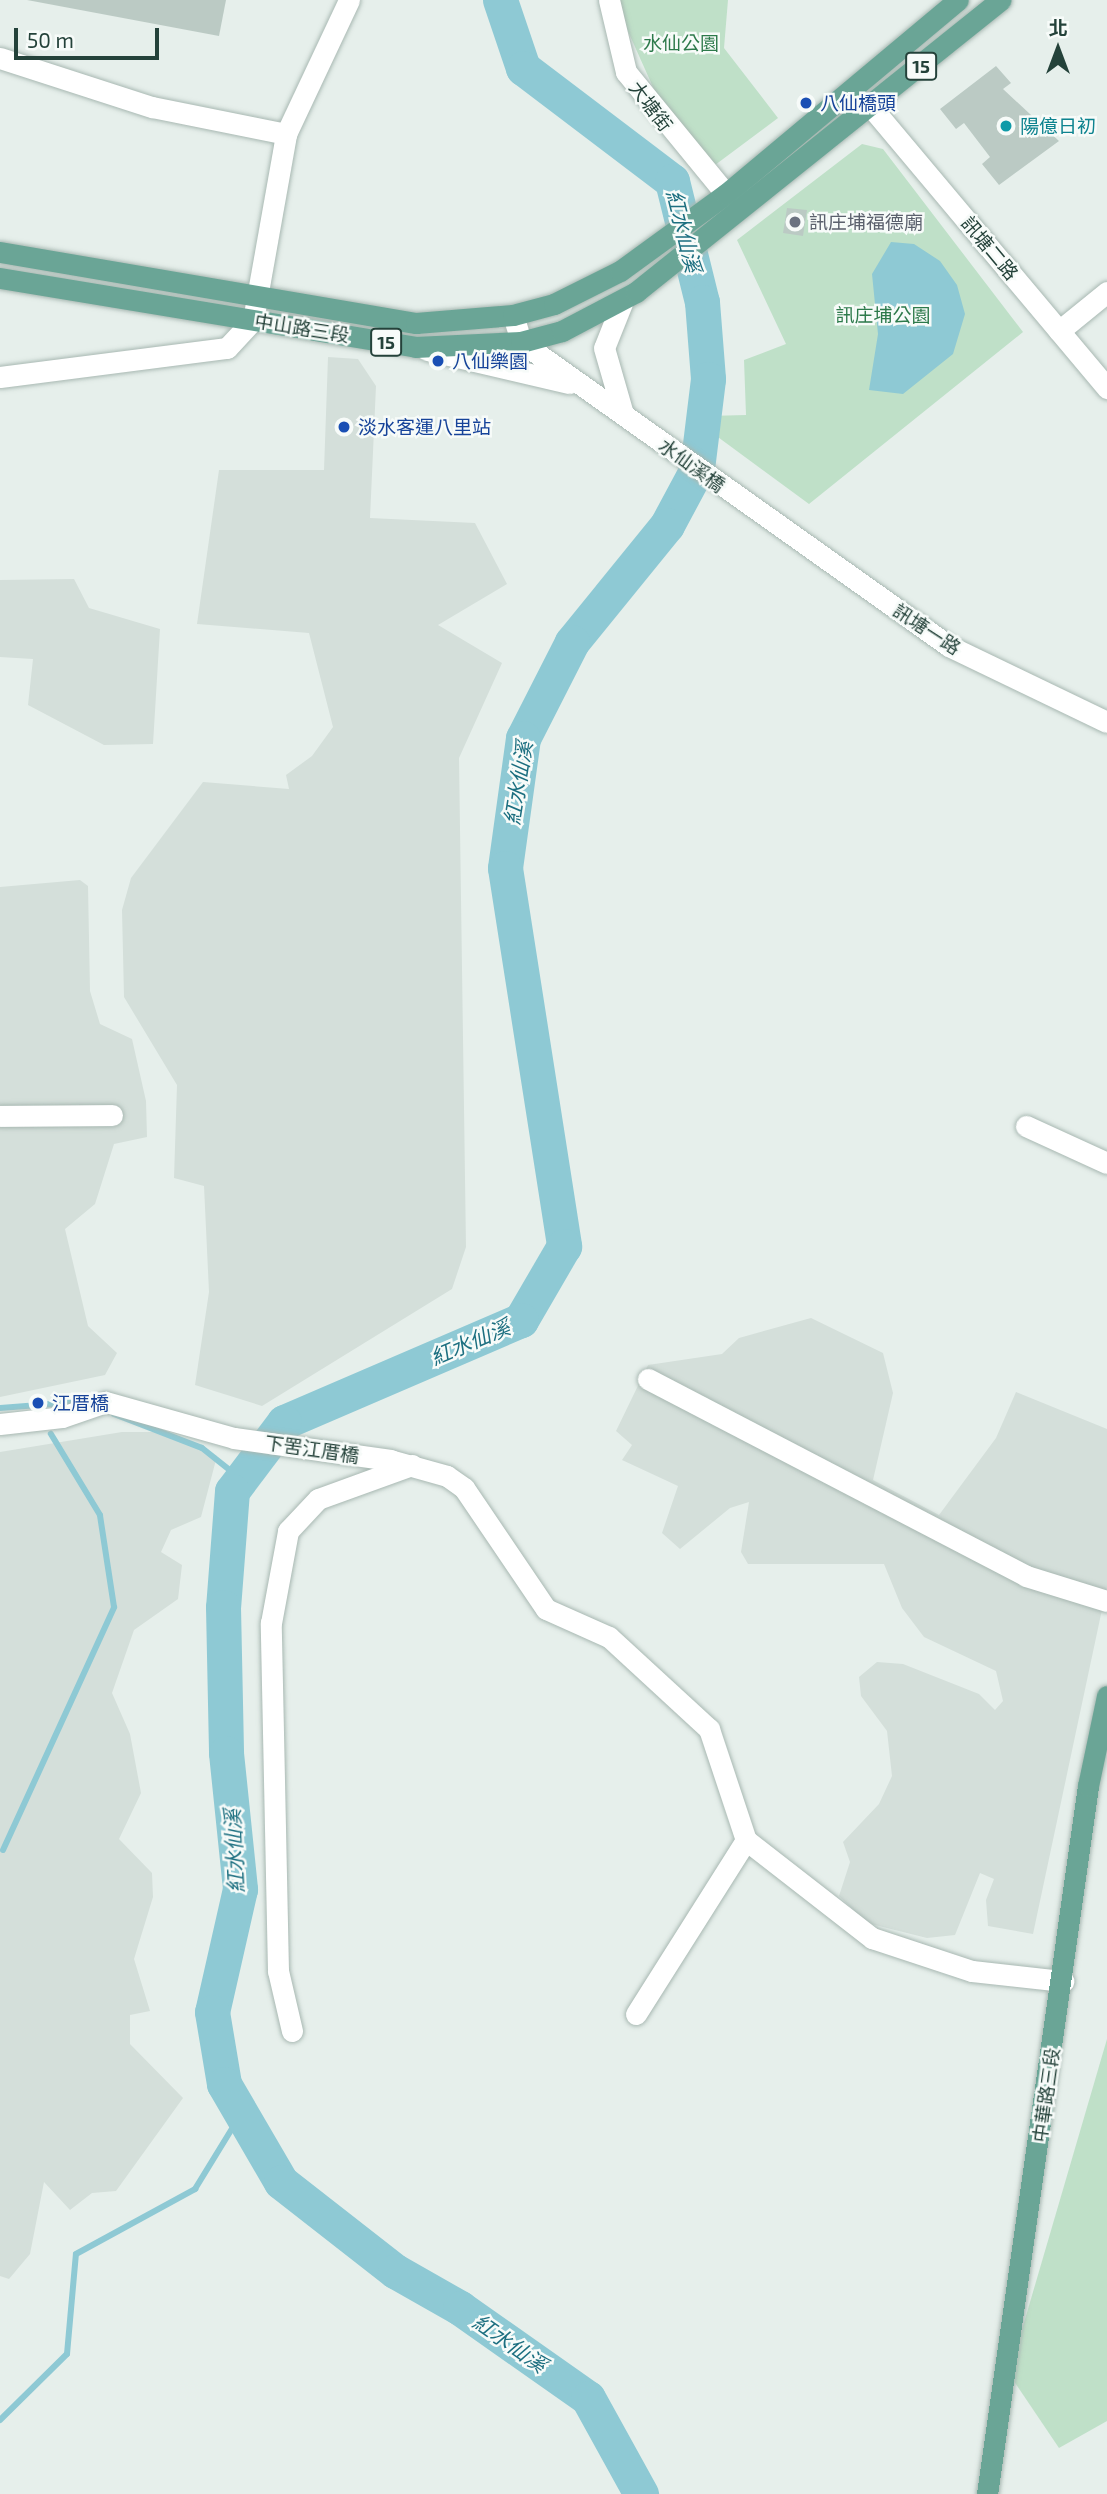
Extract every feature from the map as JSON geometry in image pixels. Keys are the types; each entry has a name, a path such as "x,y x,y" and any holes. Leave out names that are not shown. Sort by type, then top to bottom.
{"main road":[{"name":"15","path":"720,199 958,0"},
{"name":"15","path":"629,298 872,108 1001,0"},
{"name":"中山路三段","path":"0,252 416,323 513,315 554,304 620,271 720,199"},
{"name":"中山路三段","path":"0,278 415,347 521,342 629,298"},
{"name":"中華路三段","path":"987,2494 1107,1696"}],"street":[{"path":"0,377 227,348 253,320 255,296 286,134 349,0"},
{"name":"大塘街","path":"609,0 626,72 720,199"},
{"path":"0,58 152,107 286,134"},
{"name":"訊塘二路","path":"872,108 1107,388"},
{"path":"1059,331 1107,292"},
{"path":"624,415 604,348 629,298"},
{"path":"513,315 521,342 624,415"},
{"path":"415,347 585,388"},
{"name":"水仙溪橋","path":"624,415 759,515"},
{"name":"訊塘一路","path":"759,515 949,646 1107,722"},
{"path":"0,1116 112,1115"},
{"path":"1026,1126 1107,1163"},
{"path":"648,1379 1026,1576 1107,1601"},
{"name":"下罟江厝橋","path":"0,1424 62,1417 106,1402 234,1438 412,1465 464,1488 546,1609 609,1637 709,1729 746,1840"},
{"path":"292,2031 278,1971 271,1623 288,1531 318,1499 412,1465"},
{"path":"636,2014 746,1840 872,1938 972,1971 1063,1981"}],"shaded area":[{"path":"328,357 358,359 376,386 370,518 475,523 507,584 438,625 502,663 459,758 466,1247 452,1289 262,1406 195,1385 209,1292 204,1186 174,1178 177,1085 124,997 122,910 131,878 203,782 289,789 286,775 312,756 333,727 309,633 197,624 219,470 324,470"},
{"path":"74,579 89,608 160,629 153,744 104,745 28,705 33,659 0,657 0,580"},
{"path":"80,880 88,886 90,991 100,1024 132,1039 146,1101 147,1137 114,1144 95,1204 65,1229 88,1326 117,1353 105,1375 0,1397 0,887"},
{"path":"811,1318 883,1353 893,1393 873,1480 939,1515 996,1438 1016,1392 1107,1429 1107,1586 1033,1934 988,1926 986,1900 994,1879 980,1873 955,1935 927,1938 867,1923 839,1896 850,1862 843,1842 879,1804 892,1776 887,1731 861,1696 859,1677 877,1662 903,1664 979,1694 995,1710 1003,1701 996,1671 924,1637 902,1608 884,1564 748,1564 741,1552 749,1502 730,1508 680,1549 662,1533 678,1486 622,1460 632,1445 616,1431 648,1365 722,1354 739,1338"},
{"path":"122,1432 163,1432 217,1456 201,1517 171,1530 161,1552 182,1565 178,1599 134,1630 112,1693 130,1734 141,1793 119,1839 152,1873 153,1897 134,1959 150,2011 130,2015 130,2044 183,2098 116,2191 92,2193 70,2210 44,2182 30,2254 9,2279 0,2276 0,1452"}],"green space":[{"name":"水仙公園","path":"614,0 728,0 724,48 778,118 715,165 657,96"},
{"name":"訊庄埔公園","path":"862,144 883,149 1023,332 809,504 707,429 708,416 746,415 744,360 786,344 737,240"},
{"path":"1107,2039 1107,2421 1059,2448 1009,2374"}],"water":[{"path":"891,242 914,244 940,261 957,285 965,314 953,354 903,394 869,390 878,334 872,274"}],"building":[{"path":"27,0 226,0 219,36"},
{"name":"陽億日初","path":"996,66 1011,83 1003,89 1059,141 999,185 982,164 990,157 964,123 956,129 940,109"},
{"name":"訊庄埔福德廟","path":"787,208 807,210 803,236 783,233"}],"waterway":[{"name":"紅水仙溪","path":"500,0 523,68 672,181 702,302 708,379 697,469 667,525 572,642 523,738 505,868 564,1246 521,1320 284,1422 232,1491 223,1607 226,1753 240,1889 212,2012 224,2084 281,2182 395,2271 460,2308 588,2398 641,2494"},
{"path":"0,1408 78,1402"},
{"path":"114,1414 202,1448 241,1479"},
{"path":"3,1850 114,1607 100,1515 51,1434"},
{"path":"0,2420 67,2354 76,2254 195,2189 241,2114"}],"place":[{"name":"八仙橋頭","path":"806,103"},
{"name":"陽億日初","path":"1006,126"},
{"name":"訊庄埔福德廟","path":"795,222"},
{"name":"八仙樂園","path":"438,361"},
{"name":"淡水客運八里站","path":"344,427"},
{"name":"江厝橋","path":"38,1403"}]}
